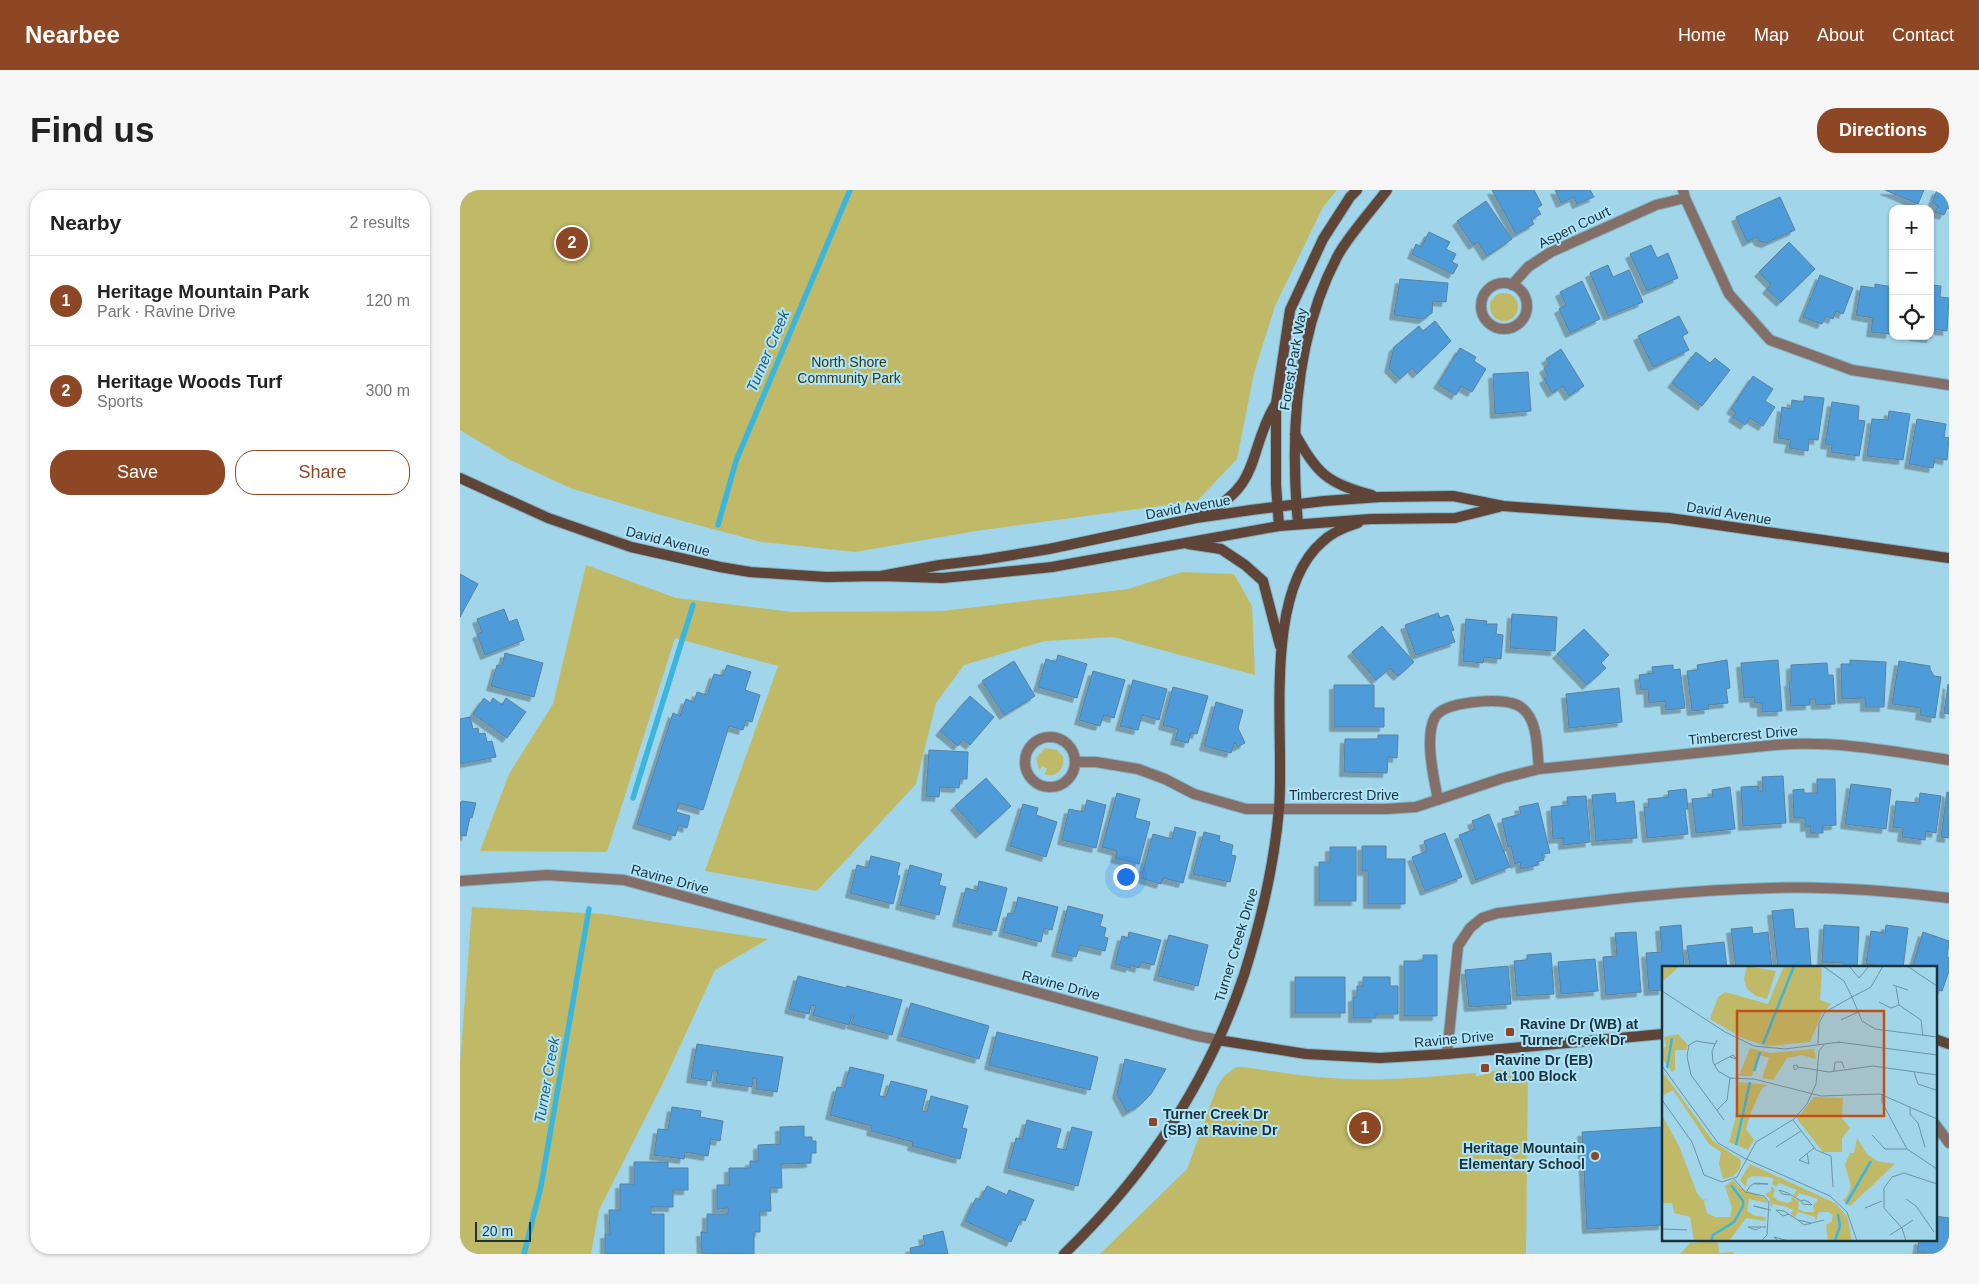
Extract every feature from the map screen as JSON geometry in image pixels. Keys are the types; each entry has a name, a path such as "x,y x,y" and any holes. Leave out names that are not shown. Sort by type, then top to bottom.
{"main road":[{"name":"Forest Park Way","path":"1279,526 1277,506 1276,404 1290,310 1323,239 1350,197 1357,190"},
{"name":"Forest Park Way","path":"1298,524 1295,432 1302,373 1312,317 1338,255 1387,190"},
{"path":"1196,518 1218,506 1243,483 1252,467 1265,424 1276,404"},
{"path":"1295,432 1313,464 1328,479 1346,488 1380,497"},
{"name":"David Avenue","path":"460,478 548,518 646,551 750,572 826,577 942,578 1052,567 1279,526 1371,518 1455,518 1503,506"},
{"name":"David Avenue","path":"881,576 940,564 982,560 1049,549 1196,518 1277,506 1380,497 1453,496 1503,506 1668,518 1949,558"},
{"path":"1281,651 1292,588 1310,556 1320,543 1332,534 1371,518"},
{"path":"1178,543 1221,549 1245,564 1263,581 1281,651"},
{"name":"Turner Creek Drive","path":"1064,1254 1112,1204 1149,1159 1182,1109 1218,1040 1238,993 1259,925 1272,864 1279,809 1281,651"},
{"name":"Ravine Drive","path":"1218,1040 1306,1054 1337,1057 1392,1057 1447,1054 1662,1034"},
{"path":"1936,1039 1949,1044"}],"street":[{"name":"Aspen Court","path":"1512,285 1528,267 1551,252 1683,193"},
{"path":"1683,193 1730,294 1770,340 1852,370 1949,384"},
{"path":"1501,283 1512,285 1522,291 1525,298 1526,313 1517,325 1502,329 1495,327 1484,317 1481,310 1483,296 1494,285 1501,283"},
{"path":"1438,800 1432,756 1431,729 1437,715 1453,706 1504,702 1514,703 1521,707 1527,713 1532,723 1539,768"},
{"path":"1054,737 1063,740 1069,746 1074,753 1076,762 1070,778 1064,784 1048,788 1034,782 1025,768 1024,760 1031,746 1037,740 1054,737"},
{"name":"Timbercrest Drive","path":"1076,762 1096,762 1138,769 1165,779 1194,794 1246,809 1279,809 1405,808 1438,800 1539,768 1805,743 1860,747 1949,760"},
{"name":"Ravine Drive","path":"460,881 547,875 624,880 1218,1040"},
{"path":"1447,1054 1458,946 1470,928 1482,918 1498,913 1654,894 1772,888 1878,890 1949,898"},
{"path":"1936,1125 1949,1143"}],"green space":[{"name":"North Shore Community Park","path":"460,190 1337,190 1323,207 1275,306 1254,373 1237,459 1197,501 976,531 855,552 761,542 570,488 510,460 460,430"},
{"path":"1504,293 1514,297 1518,307 1514,317 1504,321 1494,317 1490,307 1494,297"},
{"path":"586,565 676,598 793,612 942,611 1128,589 1182,572 1234,574 1252,606 1255,675 1113,637 1045,641 964,665 936,703 916,784 817,891 705,871 778,666 675,638 607,852 480,851 509,774 553,704"},
{"path":"1045,748 1057,750 1063,757 1063,765 1056,774 1044,774 1047,769 1043,766 1039,770 1036,758"},
{"path":"472,907 604,914 768,939 715,970 663,1083 599,1210 591,1254 460,1254 460,1064"},
{"path":"1236,1067 1323,1077 1365,1079 1413,1078 1476,1073 1476,1076 1484,1075 1484,1072 1502,1070 1528,1072 1526,1254 1100,1254 1187,1169 1217,1087 1224,1076"},
{"path":"1718,1242 1719,1253 1733,1252 1734,1254 1680,1254 1690,1243"}],"building":[{"path":"1492,190 1534,190 1542,205 1537,208 1541,214 1531,219 1534,224 1516,234"},
{"path":"1555,190 1590,190 1594,197 1577,204 1574,197 1561,203"},
{"path":"1885,190 1924,190 1918,204"},
{"path":"1937,190 1949,190 1949,209 1947,208 1944,215 1935,212 1938,206 1932,203"},
{"path":"1780,197 1795,230 1766,243 1759,241 1757,237 1747,242 1736,217"},
{"path":"1486,201 1512,239 1487,256 1478,242 1473,245 1457,221"},
{"path":"1429,232 1450,242 1446,249 1456,254 1452,262 1458,265 1453,274 1412,254 1416,244 1421,247"},
{"path":"1789,242 1815,269 1781,302 1767,289 1771,284 1759,272"},
{"path":"1651,245 1657,258 1668,253 1678,278 1647,291 1630,254"},
{"path":"1608,265 1613,277 1629,270 1643,302 1608,316 1590,273"},
{"path":"1820,275 1853,288 1843,314 1836,311 1833,319 1826,316 1822,324 1803,317"},
{"path":"1400,279 1448,283 1446,302 1433,301 1432,313 1423,319 1394,315"},
{"path":"1582,281 1600,319 1570,333 1559,309 1566,305 1560,292"},
{"path":"1875,284 1889,286 1889,334 1871,332 1873,318 1856,315 1861,286 1875,288"},
{"path":"1934,285 1941,286 1940,297 1949,298 1947,331 1934,329"},
{"path":"1679,316 1688,333 1682,336 1689,350 1653,367 1638,336"},
{"path":"1435,321 1451,341 1417,374 1412,368 1400,379 1389,368 1394,347 1419,326 1423,331"},
{"path":"1460,348 1476,357 1474,361 1486,369 1472,392 1461,386 1456,395 1438,384"},
{"path":"1561,349 1584,386 1569,396 1563,386 1552,393 1544,379 1548,376 1544,368 1550,364 1546,359"},
{"path":"1696,352 1710,363 1715,358 1730,370 1702,406 1672,383"},
{"path":"1528,372 1531,411 1495,414 1493,374"},
{"path":"1753,376 1773,389 1765,401 1775,407 1763,426 1750,418 1745,425 1733,417 1736,412 1731,409"},
{"path":"1804,396 1824,398 1818,440 1809,439 1808,451 1789,448 1791,440 1778,438 1782,407 1791,409 1792,400 1804,402"},
{"path":"1832,402 1859,406 1858,420 1865,421 1859,456 1831,452 1832,445 1825,444"},
{"path":"1889,411 1910,414 1903,460 1867,456 1872,419 1888,420"},
{"path":"1917,419 1946,424 1944,437 1949,438 1947,460 1935,458 1933,468 1909,464"},
{"path":"460,574 478,584 460,617"},
{"path":"504,609 509,622 517,619 524,640 485,655 477,634 482,632 477,619"},
{"path":"1438,613 1440,618 1448,615 1454,630 1451,631 1455,642 1416,655 1405,625"},
{"path":"1512,614 1557,617 1555,651 1510,648"},
{"path":"1466,619 1487,621 1486,624 1497,624 1496,634 1503,635 1501,659 1484,657 1483,663 1463,661"},
{"path":"1382,626 1414,662 1398,676 1390,668 1376,680 1352,652"},
{"path":"1584,629 1609,655 1601,663 1606,668 1587,685 1557,654"},
{"path":"505,653 543,663 534,697 491,686 497,665 502,666"},
{"path":"1058,655 1087,664 1077,698 1038,687 1046,659 1056,662"},
{"path":"1727,660 1730,688 1726,689 1728,703 1708,705 1709,709 1692,711 1687,671 1698,670 1697,665"},
{"path":"1778,660 1782,711 1762,712 1762,703 1755,703 1754,697 1744,698 1741,663"},
{"path":"1850,660 1886,662 1884,707 1865,707 1865,698 1842,699 1841,664 1850,664"},
{"path":"1014,661 1035,696 1004,715 982,681"},
{"path":"1899,661 1930,666 1934,676 1941,677 1935,718 1920,715 1921,708 1892,704"},
{"path":"1827,663 1828,675 1833,675 1835,704 1816,705 1815,699 1810,699 1810,705 1791,706 1789,682 1791,682 1791,665"},
{"path":"727,665 751,672 745,690 760,695 752,722 746,720 743,730 729,726 703,810 679,803 676,812 690,816 687,828 679,825 675,836 637,824 673,713 680,716 686,699 694,702 697,692 707,695 714,674 723,676"},
{"path":"1673,665 1673,670 1680,669 1685,708 1666,710 1665,701 1649,703 1648,689 1641,690 1639,675 1653,673 1652,667"},
{"path":"1093,671 1125,680 1114,718 1104,715 1100,726 1079,720"},
{"path":"1133,680 1167,689 1159,720 1142,715 1138,730 1120,726"},
{"path":"1334,685 1374,685 1374,708 1384,708 1384,727 1334,727"},
{"path":"1949,685 1949,714 1944,713"},
{"path":"1173,687 1208,696 1197,734 1191,733 1188,743 1175,740 1178,729 1163,725"},
{"path":"1619,688 1622,722 1569,728 1566,694"},
{"path":"970,696 994,717 970,745 963,739 958,746 940,731"},
{"path":"484,698 490,703 493,698 502,705 506,698 526,712 507,738 473,714"},
{"path":"1216,702 1243,710 1238,728 1245,743 1237,747 1235,742 1231,753 1204,746"},
{"path":"470,717 473,729 478,728 479,734 485,733 487,742 492,741 496,757 460,764 460,719"},
{"path":"1378,735 1398,735 1397,758 1388,757 1387,773 1344,772 1345,739 1378,739"},
{"path":"929,750 968,752 967,779 960,779 959,788 940,787 939,797 926,796"},
{"path":"1783,776 1786,823 1743,826 1741,787 1758,786 1759,791 1763,791 1762,777"},
{"path":"986,778 1011,806 980,834 955,806"},
{"path":"1817,779 1835,779 1836,825 1823,826 1823,833 1811,833 1810,826 1805,827 1805,818 1794,818 1793,790 1804,789 1804,793 1817,793"},
{"path":"1851,784 1891,789 1886,829 1845,824"},
{"path":"1730,787 1735,829 1696,833 1692,799 1713,797 1712,790"},
{"path":"1686,789 1688,809 1685,809 1688,834 1647,838 1644,807 1649,807 1648,799 1669,797 1668,791"},
{"path":"1947,792 1949,793 1949,838 1941,837"},
{"path":"1117,793 1140,799 1135,818 1150,822 1139,864 1115,858 1117,851 1102,847"},
{"path":"1615,793 1616,803 1634,801 1637,838 1596,841 1592,795"},
{"path":"1920,793 1941,796 1936,833 1926,831 1925,840 1902,837 1903,828 1893,827 1896,801 1919,803"},
{"path":"1586,796 1590,842 1563,845 1563,838 1553,839 1551,807 1568,805 1567,797"},
{"path":"1087,800 1106,805 1096,848 1062,840 1069,809 1084,812"},
{"path":"462,801 476,803 472,818 470,817 466,836 460,835 460,803"},
{"path":"1538,803 1550,853 1542,854 1544,860 1537,862 1538,865 1521,869 1520,862 1515,864 1511,846 1508,847 1502,819 1521,814 1519,807"},
{"path":"1023,804 1038,808 1036,815 1057,822 1046,857 1010,846"},
{"path":"1489,814 1510,867 1476,880 1459,835 1475,829 1472,821"},
{"path":"1175,827 1196,832 1183,883 1163,878 1161,884 1141,878 1153,834 1172,839"},
{"path":"1204,832 1220,836 1219,841 1233,845 1231,855 1236,856 1230,882 1193,874"},
{"path":"1445,833 1462,877 1425,891 1412,857 1427,851 1424,841"},
{"path":"1362,846 1386,846 1386,859 1405,859 1405,904 1368,904 1368,871 1362,871"},
{"path":"1330,847 1356,847 1356,901 1319,901 1319,862 1330,862"},
{"path":"871,856 900,863 897,875 900,876 893,904 850,893 857,865 868,868"},
{"path":"910,865 942,874 939,885 946,887 939,915 900,905"},
{"path":"979,881 1007,888 996,931 957,922 966,888 977,891"},
{"path":"1018,897 1058,907 1052,930 1044,928 1041,942 1003,932 1008,913 1014,914"},
{"path":"1068,906 1103,915 1100,926 1106,928 1104,937 1108,938 1105,951 1080,945 1076,957 1056,952"},
{"path":"1793,909 1795,929 1808,928 1811,965 1778,966 1772,911"},
{"path":"1681,925 1684,966 1662,966 1662,990 1649,991 1646,953 1662,952 1660,927"},
{"path":"1824,925 1859,927 1857,966 1822,962"},
{"path":"1886,925 1908,928 1903,966 1866,964 1871,931 1885,933"},
{"path":"1752,927 1753,934 1768,932 1772,966 1736,966 1731,929"},
{"path":"1129,932 1161,940 1154,965 1141,962 1139,968 1130,965 1130,968 1115,964 1122,936 1128,938"},
{"path":"1636,932 1641,992 1606,995 1603,957 1617,956 1615,933"},
{"path":"1923,932 1949,941 1947,957 1949,958 1949,971 1942,991 1936,989 1936,966 1913,966"},
{"path":"1169,935 1208,945 1198,986 1158,976"},
{"path":"1724,942 1727,966 1690,966 1687,946"},
{"path":"1551,953 1554,994 1517,996 1514,961 1527,960 1527,955"},
{"path":"1423,955 1437,955 1437,1016 1404,1016 1404,961 1423,961"},
{"path":"1595,959 1598,991 1561,994 1558,962"},
{"path":"1508,966 1511,1004 1469,1007 1465,970"},
{"path":"798,976 902,1000 892,1035 851,1024 854,1016 852,1016 849,1025 813,1015 816,1006 811,1005 809,1014 789,1009"},
{"path":"1295,977 1345,977 1345,1013 1295,1013"},
{"path":"1363,977 1390,977 1390,986 1398,986 1398,1014 1376,1014 1376,1018 1353,1018 1353,997 1357,997 1357,986 1363,986"},
{"path":"911,1003 989,1026 979,1059 901,1036"},
{"path":"997,1032 1098,1057 1090,1090 989,1065"},
{"path":"697,1044 783,1057 777,1092 756,1089 757,1079 753,1078 752,1087 716,1082 718,1071 712,1071 711,1081 691,1078"},
{"path":"1125,1059 1166,1069 1151,1094 1140,1105 1127,1112 1117,1094"},
{"path":"850,1067 884,1075 879,1096 886,1097 891,1081 927,1090 922,1111 927,1112 931,1096 968,1106 962,1128 967,1129 960,1159 912,1146 913,1142 871,1131 872,1126 830,1115 837,1087 844,1088"},
{"path":"672,1107 701,1111 700,1117 723,1121 720,1141 711,1139 708,1156 685,1152 684,1159 654,1155 658,1129 668,1130"},
{"path":"1027,1120 1061,1129 1056,1148 1066,1150 1072,1127 1092,1132 1078,1186 1008,1168 1016,1138 1022,1139"},
{"path":"804,1126 804,1137 812,1137 812,1141 816,1141 816,1153 811,1153 811,1163 781,1164 782,1188 770,1188 771,1211 760,1211 760,1232 754,1232 754,1254 702,1253 701,1232 707,1232 707,1214 728,1214 728,1208 717,1209 717,1185 729,1185 729,1168 750,1168 750,1161 758,1161 758,1145 780,1144 780,1127"},
{"path":"1662,1127 1662,1225 1587,1229 1582,1132"},
{"path":"634,1162 668,1162 668,1168 688,1168 688,1190 673,1190 673,1207 651,1207 651,1214 664,1214 664,1254 605,1254 605,1234 610,1234 609,1210 620,1210 620,1184 634,1184"},
{"path":"987,1186 1007,1195 1009,1190 1034,1200 1025,1221 1021,1219 1011,1242 965,1221 976,1198 980,1200"},
{"path":"1936,1216 1949,1218 1949,1254 1917,1252 1919,1242 1936,1242"},
{"path":"943,1231 948,1254 911,1254 910,1248 925,1245 923,1236"}],"waterway":[{"name":"Turner Creek","path":"718,525 736,461 850,190"},
{"name":"Turner Creek","path":"633,798 693,605"},
{"name":"Turner Creek","path":"524,1254 541,1186 589,909"}],"place":[{"name":"Heritage Woods Turf","path":"572,243"},
{"name":"Ravine Dr (WB) at Turner Creek Dr","path":"1510,1032"},
{"name":"Ravine Dr (EB) at 100 Block","path":"1485,1068"},
{"name":"Turner Creek Dr (SB) at Ravine Dr","path":"1153,1122"},
{"name":"Heritage Mountain Park","path":"1365,1128"},
{"name":"Heritage Mountain Elementary School","path":"1595,1156"}]}
